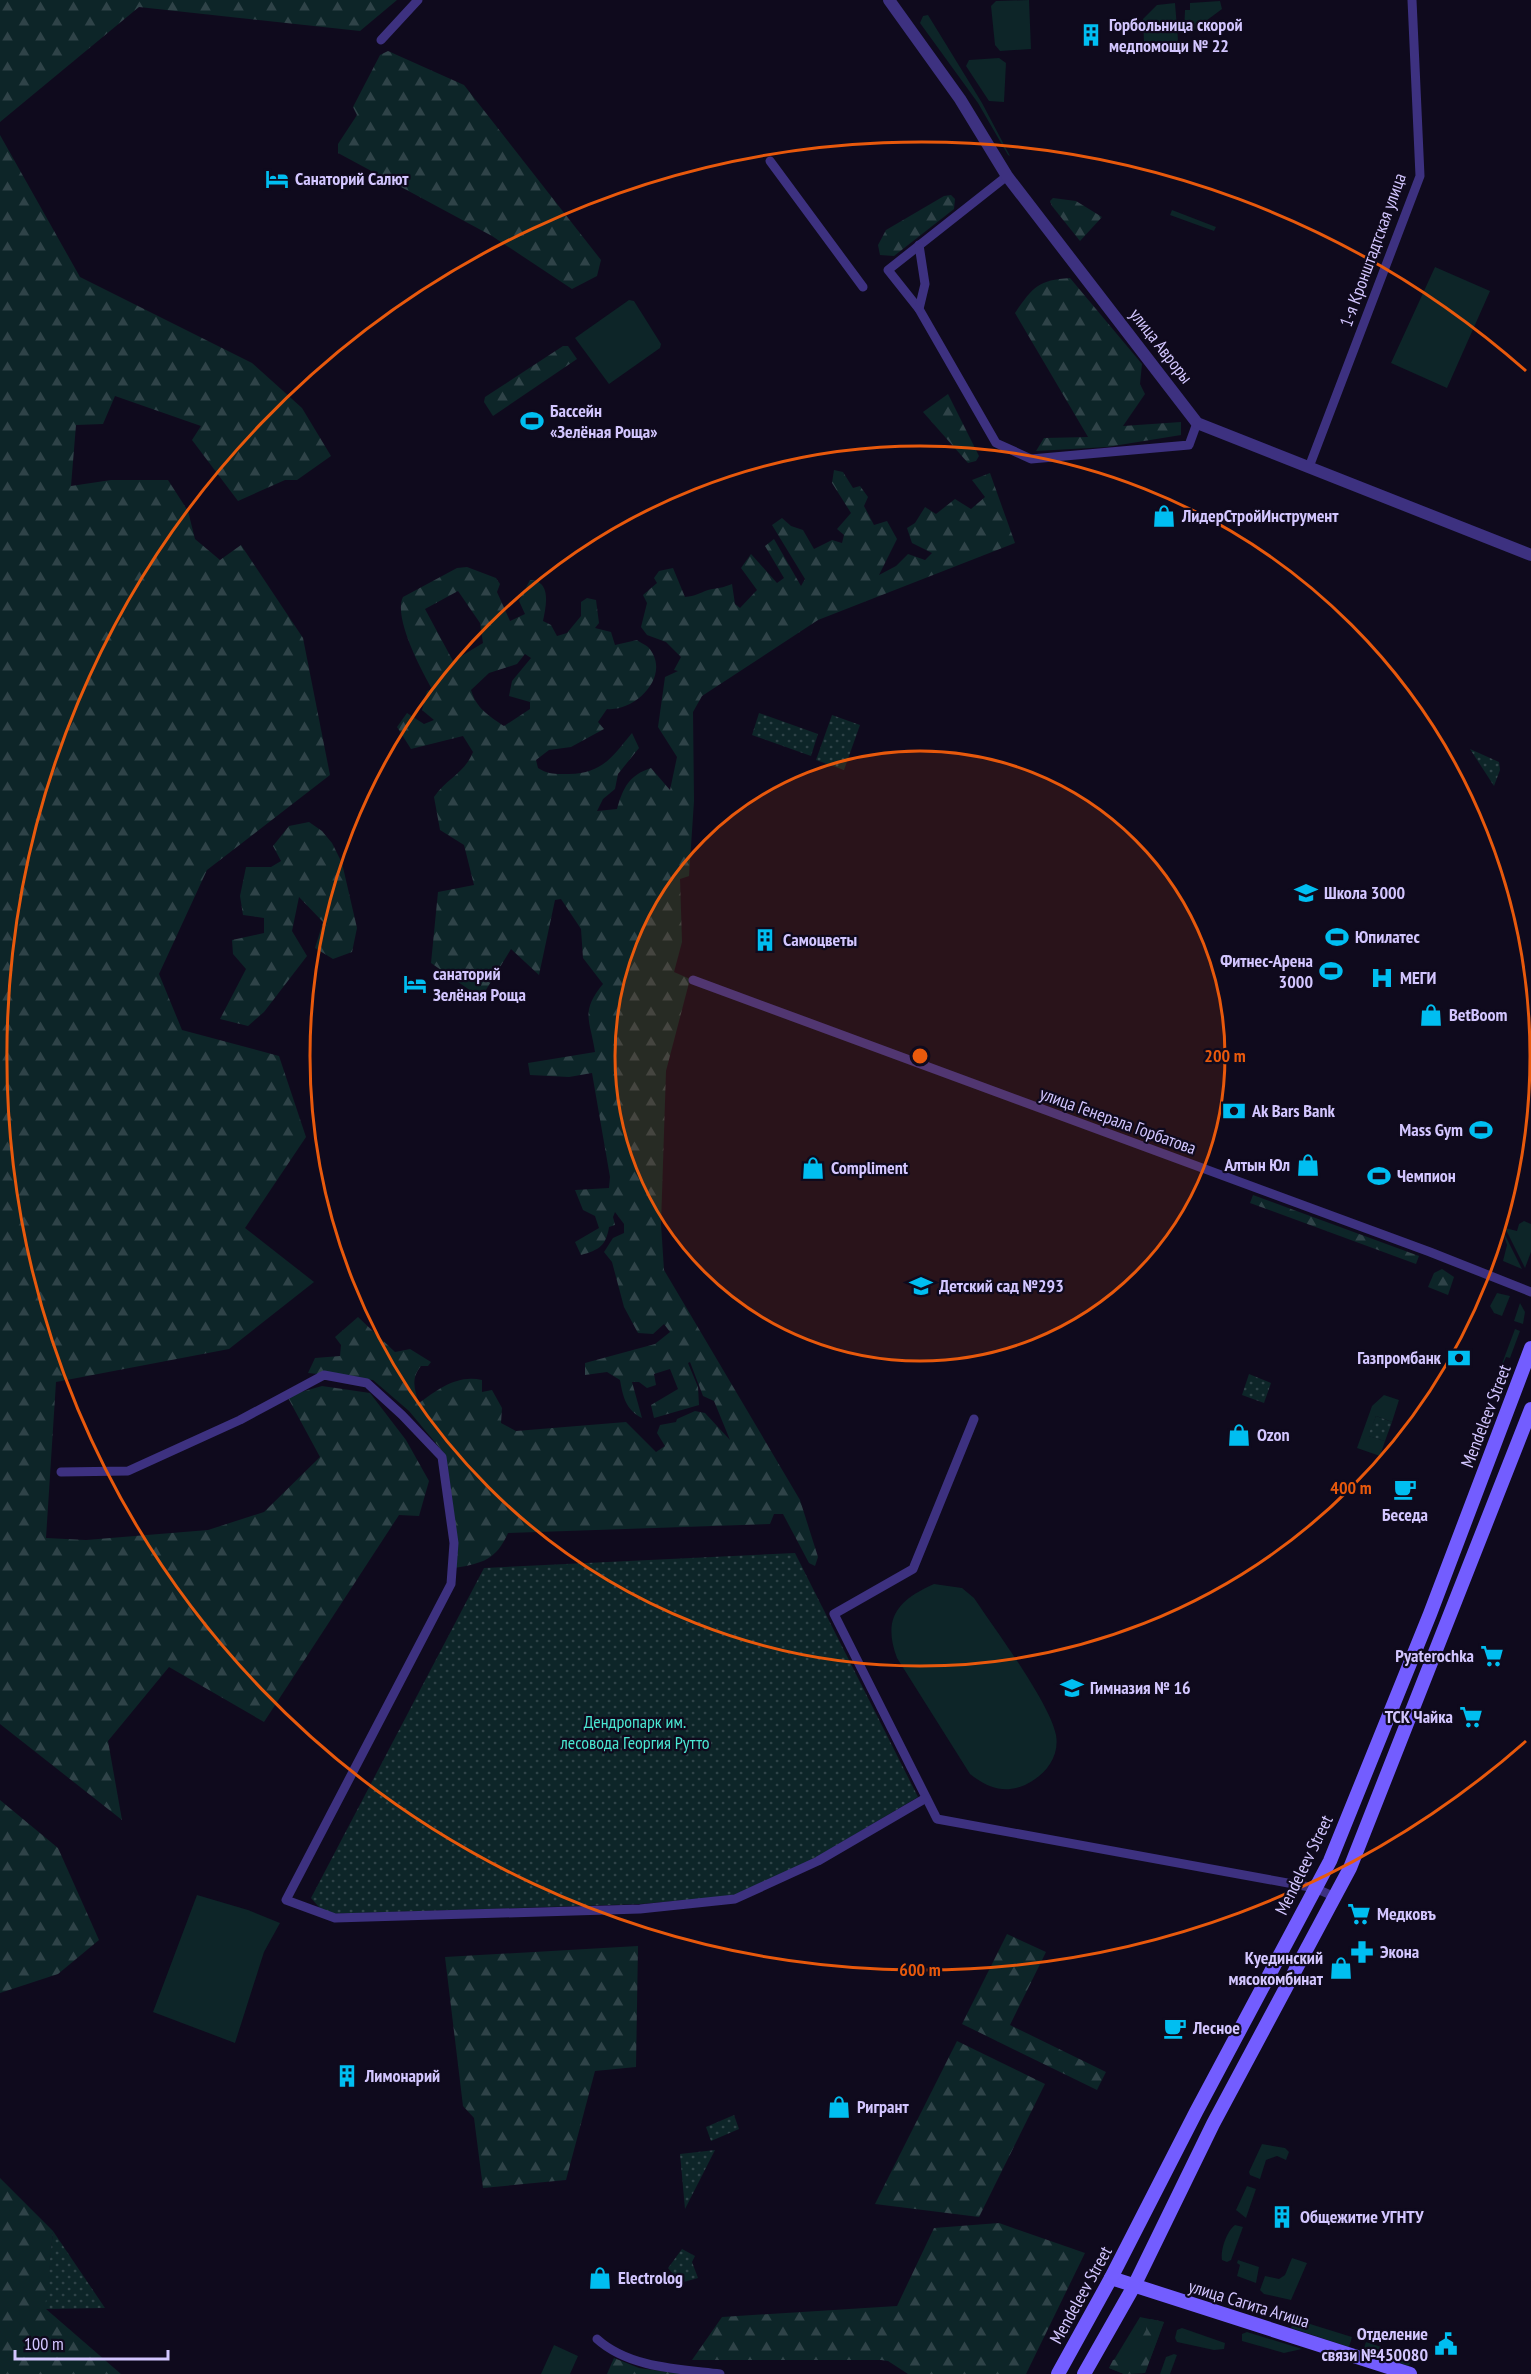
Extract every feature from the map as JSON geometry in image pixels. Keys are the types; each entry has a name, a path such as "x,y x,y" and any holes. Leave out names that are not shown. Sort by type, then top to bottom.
{"main road":[{"name":"Mendeleev Street","path":"1058,2374 1111,2278 1330,1861 1430,1614 1531,1348"},
{"path":"1084,2374 1134,2286 1213,2124 1350,1868 1531,1409"},
{"name":"улица Сагита Агиша","path":"1111,2278 1410,2374"}],"street":[{"path":"381,40 418,0"},
{"name":"улица Авроры","path":"889,0 960,99 1007,176 1197,423"},
{"name":"1-я Кронштадтская улица","path":"1309,467 1420,176 1412,0"},
{"path":"770,161 863,287"},
{"path":"1007,176 888,270 919,309 996,443 1031,459 1189,445 1197,423 1531,555"},
{"path":"919,309 925,284 920,245"},
{"name":"улица Генерала Горбатова","path":"693,980 1430,1252 1531,1292"},
{"path":"61,1472 128,1471 240,1420 324,1375 367,1383 442,1457 454,1543 451,1584 286,1900 310,1910 334,1918 640,1909 735,1899 818,1861 926,1798"},
{"path":"974,1419 913,1569 834,1614 937,1819 1315,1888 1335,1897"},
{"path":"597,2340 612,2350 654,2365 720,2374"}],"green space":[{"path":"0,0 397,0 360,31 139,7 0,122"},
{"path":"1029,0 1031,49 1000,51 995,45 991,6 996,1"},
{"path":"1220,1 1222,9 1191,32 1184,32 1185,10 1190,10 1190,3"},
{"path":"1175,3 1178,40 1175,44 1148,46 1144,42 1143,19 1157,5"},
{"path":"928,15 982,103 1010,156 978,103 920,23 923,16"},
{"path":"388,51 464,85 601,260 597,276 572,289 492,236 338,153 338,144 357,115 353,107 380,55"},
{"path":"999,58 1006,63 1004,102 989,101 966,66 969,60"},
{"path":"0,135 80,277 252,363 302,408 331,456 297,480 285,480 238,501 192,440 201,426 115,396 103,424 76,425 71,486 111,480 168,480 188,511 195,539 220,560 241,545 303,638 330,775 207,870 159,974 182,1030 279,1056 306,1137 245,1228 314,1282 229,1349 56,1382 46,1538 86,1540 208,1530 264,1512 320,1457 287,1396 322,1386 370,1393 406,1440 429,1481 419,1516 399,1515 264,1722 169,1667 108,1741 122,1820 0,1724"},
{"path":"951,195 955,199 954,209 894,256 880,255 878,245 886,230 944,196"},
{"path":"1053,198 1076,201 1102,217 1080,241 1052,206 1050,201"},
{"path":"1172,210 1216,227 1214,231 1170,215"},
{"path":"1435,267 1490,291 1447,388 1391,363"},
{"path":"1070,278 1142,364 1140,384 1145,394 1123,426 1181,422 1181,435 1107,447 1036,451 1044,438 1088,437 1015,313 1037,286"},
{"path":"629,300 634,301 661,344 660,348 609,384 575,338"},
{"path":"563,346 568,346 577,359 493,416 484,402 485,397"},
{"path":"948,394 979,456 976,461 968,463 923,412"},
{"path":"834,470 843,472 853,488 860,486 868,497 864,506 874,525 887,521 897,539 879,575 896,566 908,554 925,560 932,553 912,543 907,528 915,523 925,507 936,514 955,499 971,509 985,497 972,480 990,473 1015,543 818,620 702,696 693,712 694,801 689,876 680,879 682,942 674,972 690,979 666,1071 661,1224 664,1270 800,1500 818,1557 815,1566 809,1563 783,1514 774,1514 770,1524 508,1533 499,1549 488,1559 455,1568 444,1453 409,1411 373,1380 308,1373 315,1358 340,1356 341,1345 335,1337 358,1317 395,1352 410,1349 431,1362 428,1366 421,1366 416,1375 415,1388 419,1403 457,1381 482,1380 482,1392 492,1390 502,1408 501,1423 516,1431 626,1422 656,1452 665,1446 657,1433 660,1425 676,1422 677,1419 695,1411 705,1413 730,1440 714,1401 703,1396 690,1362 688,1363 698,1387 699,1405 654,1418 651,1405 678,1389 670,1369 654,1374 656,1385 647,1388 639,1382 632,1382 642,1418 632,1411 626,1402 620,1380 607,1372 585,1375 585,1363 655,1344 670,1332 664,1324 653,1334 638,1333 624,1307 612,1262 604,1252 613,1238 624,1233 624,1224 615,1212 613,1217 615,1225 609,1227 606,1239 601,1246 581,1255 575,1242 599,1228 595,1216 583,1210 575,1190 609,1188 610,1177 592,1073 569,1077 530,1075 528,1063 595,1052 588,1016 591,1002 603,984 583,958 581,929 561,899 555,900 539,975 511,949 481,998 431,963 438,892 474,885 464,845 440,830 434,797 465,766 473,752 463,736 411,749 397,727 407,713 424,724 434,720 422,710 427,691 432,689 415,657 405,630 401,606 403,597 457,568 467,567 496,578 500,584 497,592 510,621 525,614 519,601 530,580 537,581 545,589 546,595 543,621 551,625 557,636 567,633 581,616 581,602 587,598 596,600 599,623 595,628 611,632 615,645 637,640 648,647 655,659 656,670 647,690 629,705 607,709 598,722 604,729 571,747 549,750 536,760 538,768 549,773 569,774 590,771 606,762 632,733 639,748 618,774 615,789 603,799 597,811 617,809 628,783 637,774 651,768 670,790 677,757 658,727 665,677 678,671 674,670 681,657 666,642 647,635 641,627 647,603 643,595 657,583 654,578 659,571 673,568 685,597 732,584 735,604 740,608 757,590 741,568 751,554 777,583 784,578 765,546 774,539 801,586 805,579 772,525 782,518 791,526 803,530 814,549 832,540 842,543 844,535 837,529 851,513 832,483","holes":["458,591 480,623 483,643 453,661 425,609","525,654 531,658 512,681 509,696 530,702 530,709 504,726 480,707 471,690 489,673 517,664"]},
{"path":"759,713 818,734 811,756 752,735"},
{"path":"832,715 860,725 844,770 816,760"},
{"path":"1470,749 1499,762 1500,770 1494,786"},
{"path":"309,822 322,831 332,843 342,863 357,928 352,952 333,959 315,948 323,922 299,897 292,931 307,956 264,1012 248,1026 220,1019 246,969 233,954 232,940 264,933 264,918 243,915 240,896 246,867 271,867 281,861 273,846 289,826"},
{"path":"1253,1195 1419,1256 1416,1264 1250,1203"},
{"path":"1524,1221 1531,1224 1531,1252 1525,1268 1505,1228 1517,1231 1519,1224"},
{"path":"1502,1229 1522,1269 1503,1261 1507,1245"},
{"path":"1442,1269 1454,1277 1448,1295 1428,1287 1434,1273"},
{"path":"1497,1293 1510,1296 1502,1316 1494,1313 1490,1306"},
{"path":"1520,1303 1525,1312 1523,1324 1514,1321"},
{"path":"1515,1329 1520,1331 1510,1358 1506,1357 1494,1385"},
{"path":"1249,1374 1271,1383 1264,1403 1242,1395"},
{"path":"1384,1395 1399,1400 1392,1422 1376,1416 1369,1436 1385,1441 1380,1456 1357,1448 1372,1406"},
{"path":"1376,1416 1392,1422 1385,1441 1368,1436"},
{"name":"Дендропарк им. лесовода Георгия Рутто","path":"795,1553 918,1797 817,1857 733,1896 640,1904 325,1914 311,1898 484,1568"},
{"path":"934,1584 962,1588 974,1598 1033,1686 1052,1721 1057,1743 1053,1759 1038,1777 1025,1785 1010,1789 996,1788 970,1774 897,1658 891,1632 896,1612 911,1597"},
{"path":"0,1800 58,1848 99,1940 58,1974 0,1993"},
{"path":"197,1895 248,1910 280,1923 264,1952 235,2043 153,2012"},
{"path":"1007,1934 1046,1952 1010,2025 1106,2072 1097,2090 962,2024"},
{"path":"638,1946 636,2067 595,2071 566,2180 483,2188 474,2118 463,2106 445,1957"},
{"path":"957,2041 1045,2084 979,2217 875,2204"},
{"path":"734,2115 739,2129 711,2141 706,2127"},
{"path":"1262,2144 1285,2148 1289,2152 1286,2160 1277,2156 1266,2160 1260,2179 1250,2175 1249,2172"},
{"path":"715,2150 685,2209 680,2154"},
{"path":"0,2178 53,2231 46,2309 121,2374 0,2374"},
{"path":"1247,2186 1256,2189 1246,2218 1236,2210"},
{"path":"999,2223 1085,2253 1026,2374 908,2374 888,2361 881,2360 692,2360 722,2317 897,2306 934,2228"},
{"path":"1235,2225 1243,2227 1231,2260 1227,2262 1222,2260 1223,2246"},
{"path":"53,2231 105,2308 45,2309"},
{"path":"682,2249 695,2256 692,2262 698,2278 680,2283 668,2268"},
{"path":"1292,2258 1307,2263 1291,2300 1264,2294 1260,2290 1265,2276 1279,2279 1285,2275"},
{"path":"1238,2260 1259,2267 1256,2283 1237,2276 1240,2265 1237,2263"},
{"path":"1140,2317 1164,2322 1145,2373 1124,2374 1109,2368"},
{"path":"1151,2319 1164,2322 1145,2373 1124,2374 1109,2368 1113,2360 1132,2356 1146,2330 1147,2322"},
{"path":"1294,2319 1352,2337 1349,2347 1291,2328"},
{"path":"1182,2328 1225,2343 1224,2349 1214,2350 1177,2342 1175,2338 1177,2330"},
{"path":"1247,2332 1302,2349 1284,2353 1242,2341 1242,2334"},
{"path":"1366,2342 1412,2357 1409,2366 1363,2351"},
{"path":"554,2345 578,2356 570,2374 541,2374"},
{"path":"1177,2355 1170,2374 1160,2374 1166,2357"},
{"path":"614,2358 639,2368 683,2374 607,2374"}],"place":[{"name":"Горбольница скорой медпомощи № 22","path":"1091,35"},
{"name":"Санаторий Салют","path":"277,179"},
{"name":"Бассейн «Зелёная Роща»","path":"532,421"},
{"name":"ЛидерСтройИнструмент","path":"1164,516"},
{"name":"Школа 3000","path":"1306,893"},
{"name":"Юпилатес","path":"1337,937"},
{"name":"Самоцветы","path":"765,940"},
{"name":"Фитнес-Арена 3000","path":"1331,971"},
{"name":"МЕГИ","path":"1382,978"},
{"name":"санаторий Зелёная Роща","path":"415,984"},
{"name":"BetBoom","path":"1431,1015"},
{"name":"Ak Bars Bank","path":"1234,1111"},
{"name":"Mass Gym","path":"1481,1130"},
{"name":"Алтын Юл","path":"1308,1165"},
{"name":"Compliment","path":"813,1168"},
{"name":"Чемпион","path":"1379,1176"},
{"name":"Детский сад №293","path":"921,1286"},
{"name":"Газпромбанк","path":"1459,1358"},
{"name":"Ozon","path":"1239,1435"},
{"name":"Беседа","path":"1405,1489"},
{"name":"Pyaterochka","path":"1492,1656"},
{"name":"Гимназия № 16","path":"1072,1688"},
{"name":"ТСК Чайка","path":"1471,1717"},
{"name":"Медковъ","path":"1359,1914"},
{"name":"Экона","path":"1362,1952"},
{"name":"Куединский мясокомбинат","path":"1341,1968"},
{"name":"Лесное","path":"1175,2028"},
{"name":"Лимонарий","path":"347,2076"},
{"name":"Ригрант","path":"839,2107"},
{"name":"Общежитие УГНТУ","path":"1282,2217"},
{"name":"Electrolog","path":"600,2278"},
{"name":"Отделение связи №450080","path":"1446,2344"}]}
